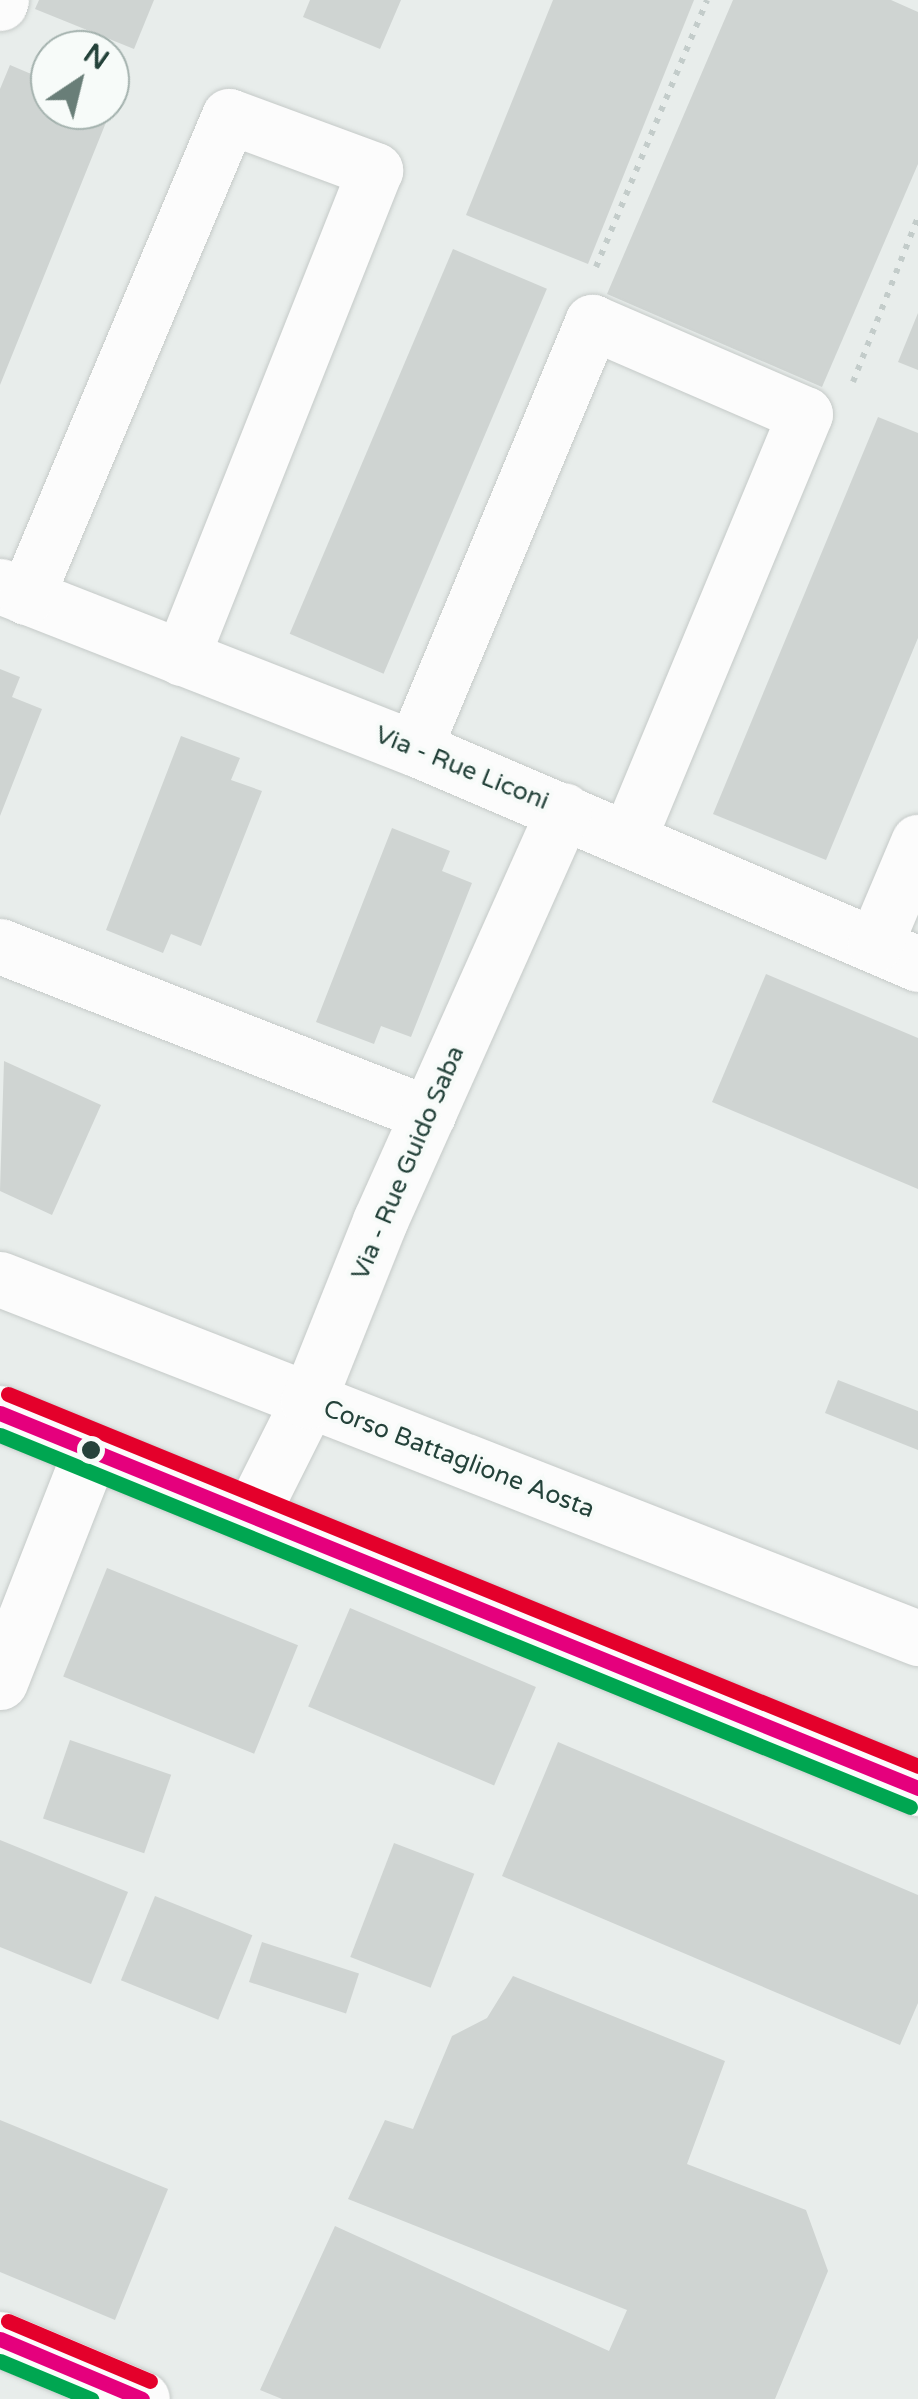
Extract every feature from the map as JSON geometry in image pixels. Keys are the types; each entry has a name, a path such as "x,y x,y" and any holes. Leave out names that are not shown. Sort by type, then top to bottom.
{"street":[{"path":"13,592 229,116 374,170 181,658"},
{"path":"414,748 592,322 805,414 629,836"},
{"name":"Via - Rue Liconi","path":"13,592 629,836 897,954"},
{"name":"Via - Rue Guido Saba","path":"251,1515 308,1402 428,1114 564,810"},
{"path":"897,954 918,842"},
{"path":"0,946 428,1114"},
{"name":"Corso Battaglione Aosta","path":"0,1279 918,1638"},
{"path":"0,1413 918,1788"},
{"path":"0,1682 91,1450"},
{"path":"0,2339 142,2399"}],"building":[{"path":"39,0 154,0 134,49 130,47 130,30 87,30 35,9"},
{"path":"310,0 401,0 380,49 303,17"},
{"path":"553,0 694,0 588,264 466,215"},
{"path":"733,0 891,0 918,12 918,164 822,387 607,294"},
{"path":"10,65 30,74 30,130 103,130 0,385 0,89"},
{"path":"453,249 547,289 384,674 290,634"},
{"path":"918,313 918,370 898,362"},
{"path":"878,417 918,433 918,638 826,860 713,814"},
{"path":"0,669 20,677 12,697 42,709 0,816"},
{"path":"181,736 240,758 231,780 262,791 201,946 171,934 163,953 106,930"},
{"path":"392,828 450,851 442,871 472,883 411,1037 381,1026 374,1044 316,1022"},
{"path":"766,974 918,1038 918,1189 712,1102"},
{"path":"4,1061 101,1105 52,1215 0,1191"},
{"path":"838,1380 918,1411 918,1450 825,1413"},
{"path":"107,1568 298,1645 254,1754 63,1676"},
{"path":"350,1608 536,1687 494,1785 308,1706"},
{"path":"70,1740 171,1775 144,1853 43,1818"},
{"path":"558,1742 918,1895 918,2003 900,2045 502,1876"},
{"path":"0,1840 128,1892 91,1984 0,1947"},
{"path":"394,1843 474,1874 431,1988 350,1957"},
{"path":"155,1896 252,1935 218,2020 121,1980"},
{"path":"262,1942 359,1974 346,2013 249,1982"},
{"path":"513,1976 725,2061 687,2164 806,2210 828,2271 775,2399 282,2399 260,2390 335,2226 609,2351 627,2310 348,2199 385,2120 413,2129 452,2036 487,2018"},
{"path":"0,2120 168,2189 115,2320 0,2272"}],"transit line":[{"path":"8,1394 918,1766"},
{"path":"0,1413 918,1788"},
{"path":"0,1435 910,1807"},
{"path":"8,2321 150,2381"},
{"path":"0,2339 142,2399"},
{"path":"0,2361 91,2399"}]}
